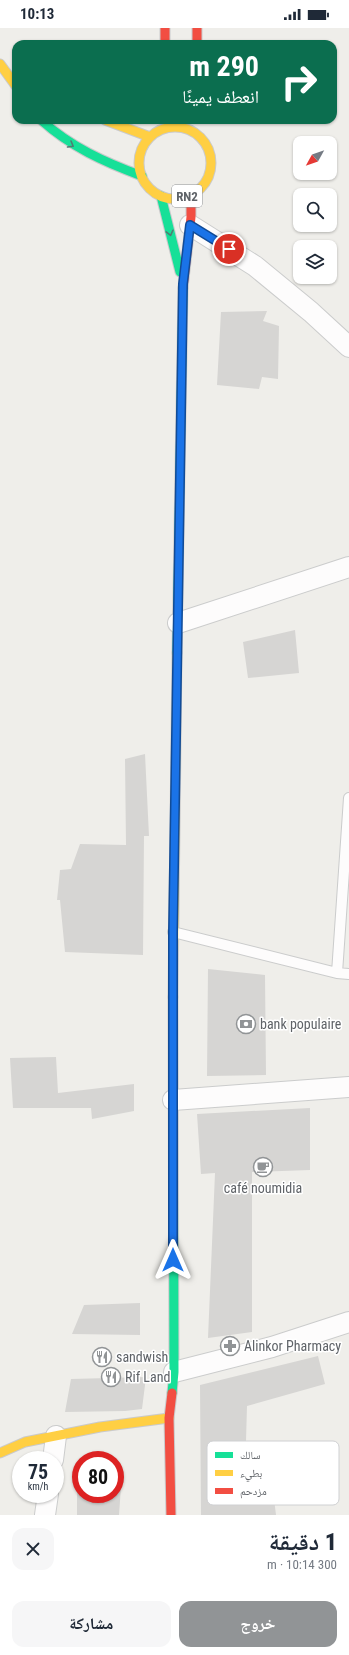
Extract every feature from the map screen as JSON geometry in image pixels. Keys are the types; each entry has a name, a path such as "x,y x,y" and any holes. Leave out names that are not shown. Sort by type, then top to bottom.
{"main road":[{"path":"165,28 165,40"},
{"path":"197,28 197,40"},
{"path":"0,64 12,80"},
{"path":"45,124 63,140 89,155 142,176"},
{"path":"115,124 150,137"},
{"path":"142,176 139,166 140,155 144,145 150,137 163,124 184,128 194,132 194,124"},
{"name":"RN2","path":"142,176 150,188 161,196 171,198 181,198 191,195 201,187 208,177 211,164 209,152 203,140 194,132"},
{"name":"RN2","path":"171,1515 169,1418 174,1372 173,932 183,284 190,225 191,195"},
{"name":"RN2","path":"161,196 183,284"},
{"path":"0,1453 25,1442 100,1427 169,1418"}],"street":[{"path":"190,225 255,266 311,312 349,347"},
{"path":"178,623 349,567"},
{"path":"173,1100 349,1087"},
{"path":"174,1372 272,1346 349,1322"},
{"path":"54,1451 56,1436"},
{"path":"45,1515 47,1503"}],"lane":[{"path":"337,973 349,798"},
{"path":"173,932 337,973 349,974"}],"building":[{"path":"267,311 263,321 279,326 278,379 262,377 259,389 217,385 221,312"},
{"path":"295,630 299,673 248,678 243,642"},
{"path":"145,754 149,836 144,836 143,955 65,952 60,900 57,900 60,870 71,869 80,844 126,845 125,759"},
{"path":"208,969 265,975 266,1075 207,1076"},
{"path":"56,1057 58,1093 134,1084 134,1111 92,1119 91,1108 13,1108 10,1058"},
{"path":"310,1108 310,1170 252,1172 252,1332 208,1338 215,1173 201,1174 197,1114"},
{"path":"140,1303 140,1335 72,1334 84,1305"},
{"path":"318,1356 325,1384 247,1406 246,1441 207,1441 207,1505 275,1505 276,1515 201,1515 200,1385"},
{"path":"146,1377 142,1409 125,1411 65,1412 71,1379"},
{"path":"77,1503 120,1503 119,1515 77,1515"}],"traffic: fast":[{"path":"45,124 52,130 88,153 142,176"},
{"path":"161,196 180,272"},
{"path":"177,653 183,288"},
{"path":"172,1393 174,1372 173,997"}],"traffic: slow":[{"path":"0,64 12,80"},
{"path":"116,124 150,137"},
{"path":"175,127 195,133 205,143 211,163 205,183 195,193 175,199 155,193 145,183 139,163 145,143 155,133 175,127"},
{"path":"173,997 177,653"},
{"path":"0,1453 25,1442 100,1427 169,1418"}],"traffic: jam":[{"path":"165,28 165,40"},
{"path":"197,28 197,40"},
{"path":"183,288 191,217 191,195"},
{"path":"171,1515 169,1418 172,1393"}],"place":[{"name":"bank populaire","path":"246,1024"},
{"name":"café noumidia","path":"263,1167"},
{"name":"Alinkor Pharmacy","path":"230,1346"},
{"name":"sandwish","path":"102,1357"},
{"name":"Rif Land","path":"111,1377"}],"route":[{"path":"173,1260 173,932 183,284 190,225 229,249"}]}
